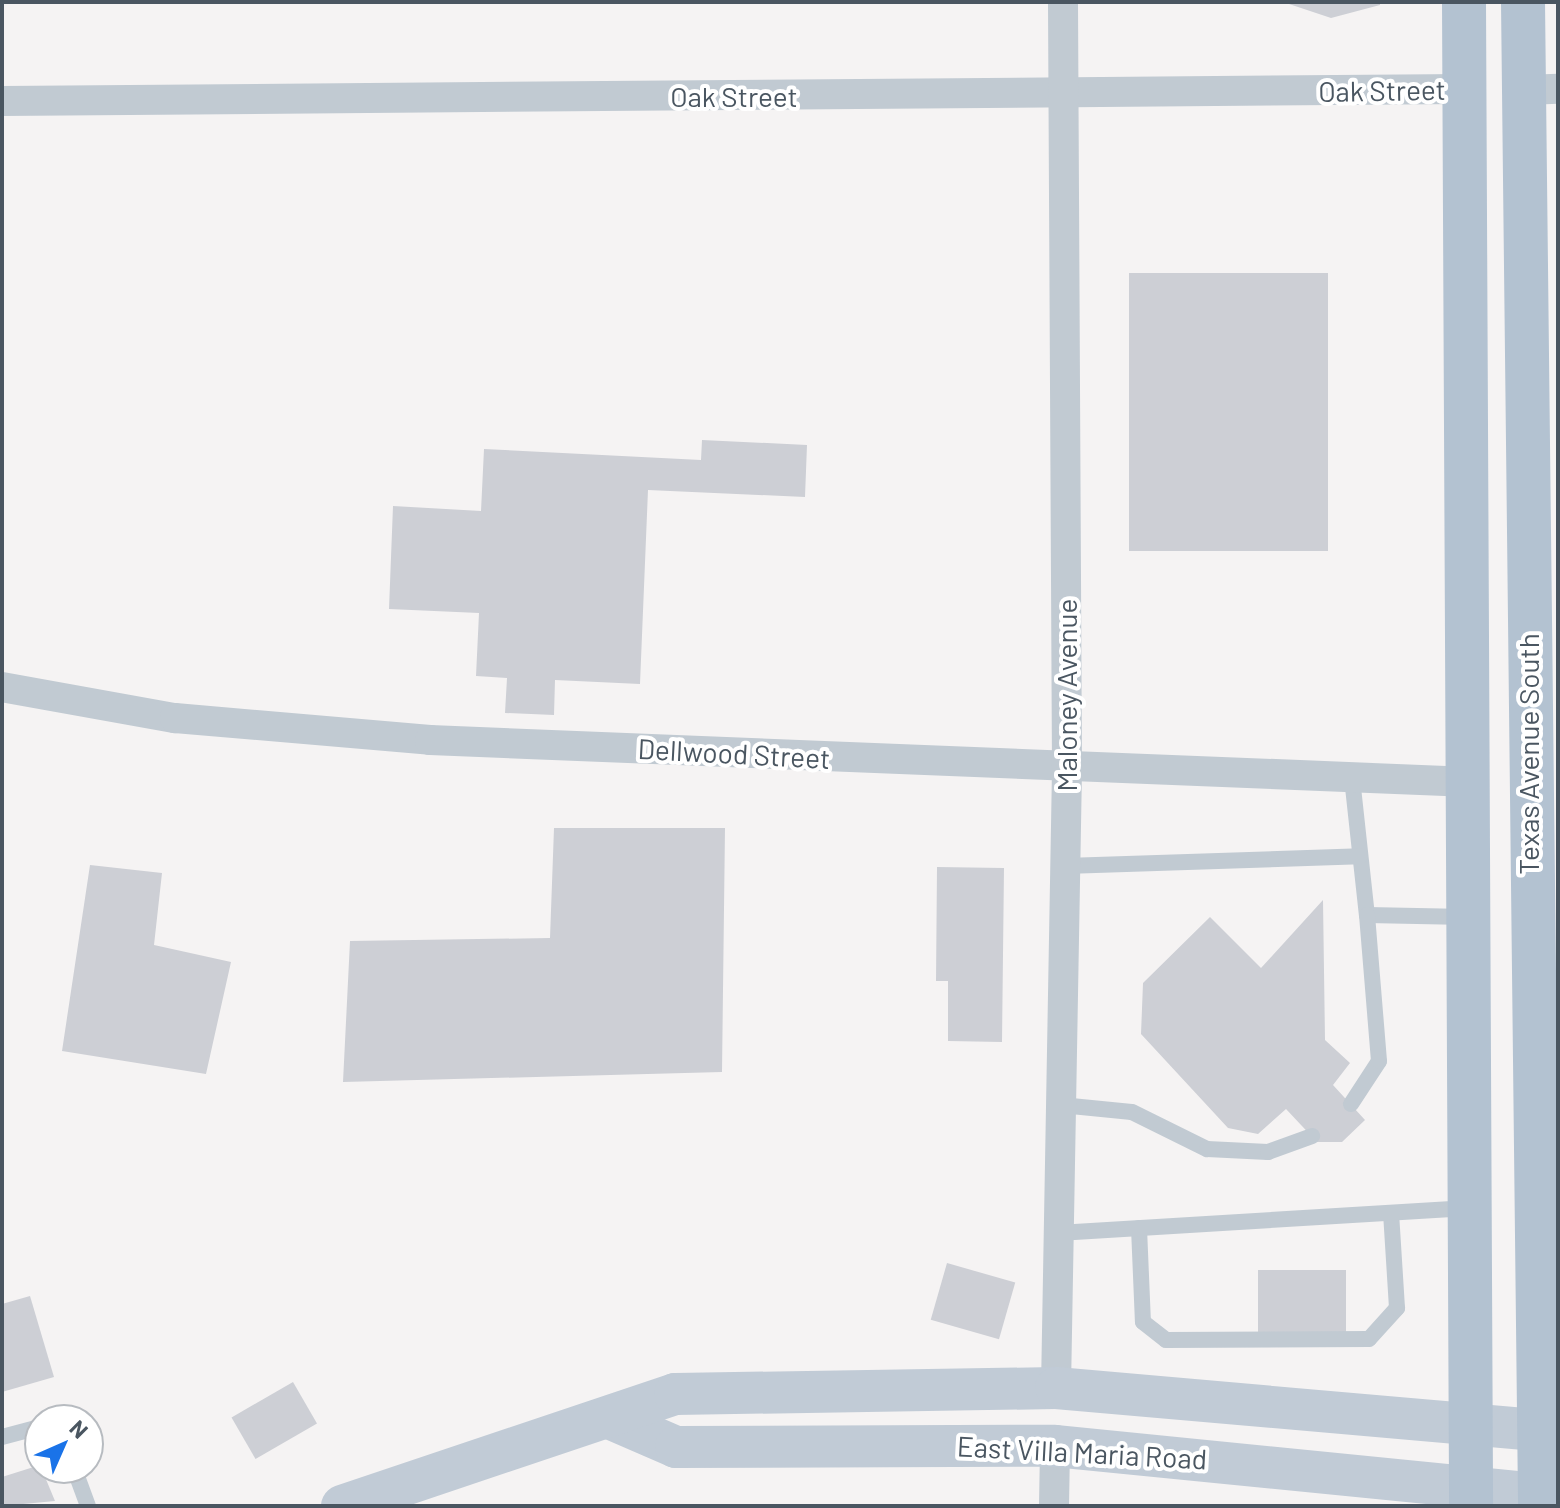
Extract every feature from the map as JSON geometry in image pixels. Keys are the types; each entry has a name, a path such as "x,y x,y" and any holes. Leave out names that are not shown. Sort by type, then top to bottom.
{"main road":[{"name":"Texas Avenue South","path":"1464,2 1472,917 1468,1208 1471,1498"},
{"name":"Texas Avenue South","path":"1523,2 1541,89 1546,1499"},
{"name":"East Villa Maria Road","path":"342,1506 675,1394 1056,1388 1472,1429 1548,1432"},
{"name":"East Villa Maria Road","path":"609,1418 676,1447 1055,1446 1471,1498 1546,1499"}],"street":[{"name":"Maloney Avenue","path":"1056,1388 1067,768 1063,2"},
{"name":"Oak Street","path":"2,101 1465,89"},
{"name":"Dellwood Street","path":"2,687 175,718 414,739 1067,768 1470,782"},
{"path":"1054,1506 1055,1446"}],"lane":[{"path":"1351,1104 1379,1061 1352,778"},
{"path":"1065,866 1360,856"},
{"path":"1367,915 1472,917"},
{"path":"1061,1105 1132,1112 1207,1149 1268,1152 1312,1136"},
{"path":"1058,1233 1468,1208"},
{"path":"1139,1228 1143,1322 1166,1340 1369,1339 1397,1308 1391,1213"},
{"path":"2,1437 24,1431"},
{"path":"69,1506 87,1503 80,1484"}],"building":[{"path":"1283,2 1380,2 1380,5 1331,18"},
{"path":"1129,273 1328,273 1328,551 1129,551"},
{"path":"702,440 807,445 805,497 648,490 640,684 555,680 554,715 505,713 507,678 476,676 479,613 389,609 393,506 481,511 484,449 701,460"},
{"path":"554,828 725,828 722,1072 343,1082 350,941 550,938"},
{"path":"90,865 162,873 154,945 231,962 206,1074 62,1051"},
{"path":"937,867 1004,868 1002,1042 948,1041 948,981 936,981"},
{"path":"1323,900 1325,1040 1350,1063 1333,1085 1365,1120 1342,1142 1317,1142 1286,1109 1258,1134 1228,1128 1141,1034 1143,983 1210,917 1261,968"},
{"path":"947,1263 1015,1283 999,1339 931,1320"},
{"path":"1258,1270 1346,1270 1346,1332 1258,1332"},
{"path":"30,1296 54,1377 2,1392 2,1304"},
{"path":"293,1382 317,1424 256,1459 232,1418"},
{"path":"24,1470 24,1484 48,1484 55,1501 2,1506 2,1477"}]}
